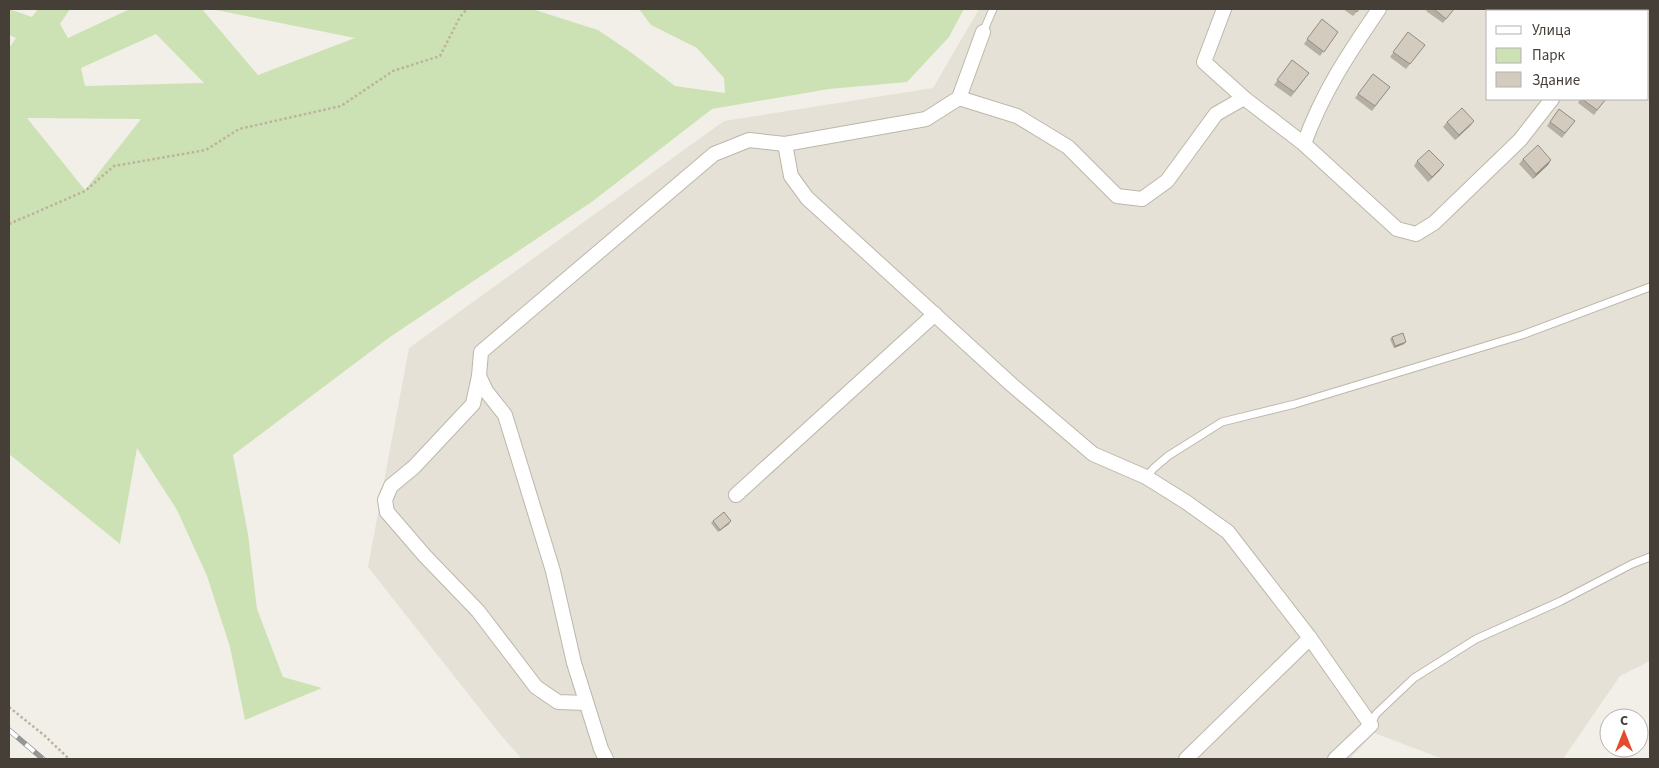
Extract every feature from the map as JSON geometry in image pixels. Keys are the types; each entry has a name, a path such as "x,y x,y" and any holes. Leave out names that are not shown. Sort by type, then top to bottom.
{"street":[{"path":"1224,9 1204,62 1244,98 1304,144 1396,229 1416,234 1434,223 1520,140 1551,100"},
{"path":"1304,144 1311,123 1340,66 1379,9"},
{"path":"586,703 558,702 536,687 478,611 425,556 387,512 385,500 391,486 414,466 473,404 480,376 481,352 714,154 749,140 786,144 926,119 959,98 983,32"},
{"path":"959,98 1017,116 1068,147 1117,196 1142,199 1167,181 1216,114 1244,98"},
{"path":"786,144 791,176 807,198 1012,385 1093,454 1146,477 1186,502 1228,532 1310,638 1371,725 1335,759"},
{"path":"736,495 935,314"},
{"path":"480,376 486,391 505,415 553,571 574,662 586,703 606,759"},
{"path":"1186,759 1310,638"}],"lane":[{"path":"983,32 994,9"},
{"path":"1146,477 1168,456 1222,422 1295,404 1522,335 1650,287"},
{"path":"1371,725 1376,714 1414,678 1476,639 1562,601 1650,556"}],"path":[{"path":"9,224 85,191 114,166 206,150 239,129 341,106 393,71 440,56 460,17 467,9"},
{"path":"9,707 70,759"}],"shaded area":[{"path":"979,9 1650,9 1650,661 1620,676 1563,759 1443,759 1374,733 1350,759 522,759 499,733 368,567 409,348 724,121 933,88"}],"green space":[{"path":"9,9 32,17 38,9 70,9 60,24 68,38 130,9 202,9 258,75 355,38 211,9 532,9 598,30 675,86 725,93 724,78 697,48 651,25 639,9 964,9 949,37 907,82 829,89 712,109 593,201 390,337 233,455 248,534 257,609 283,677 322,688 245,720 230,647 207,576 177,510 137,448 120,544 9,454 9,48 16,38 9,35","holes":["156,34 204,83 85,86 81,68","27,118 140,119 141,119 85,190"]}],"building":[{"path":"1434,9 1454,9 1446,19"},
{"path":"1322,19 1338,32 1324,52 1307,39"},
{"path":"1408,32 1425,45 1410,64 1393,52"},
{"path":"1292,60 1309,73 1294,92 1277,80"},
{"path":"1373,74 1390,87 1375,106 1358,94"},
{"path":"1583,100 1605,100 1597,110"},
{"path":"1462,108 1474,121 1459,135 1447,122"},
{"path":"1559,109 1575,121 1565,133 1550,122"},
{"path":"1538,145 1551,160 1536,174 1523,159"},
{"path":"1429,150 1444,165 1432,177 1417,161"},
{"path":"1403,333 1406,342 1395,346 1392,337"},
{"path":"724,512 731,521 720,530 713,521"}],"railway":[{"path":"9,730 43,759"}]}
